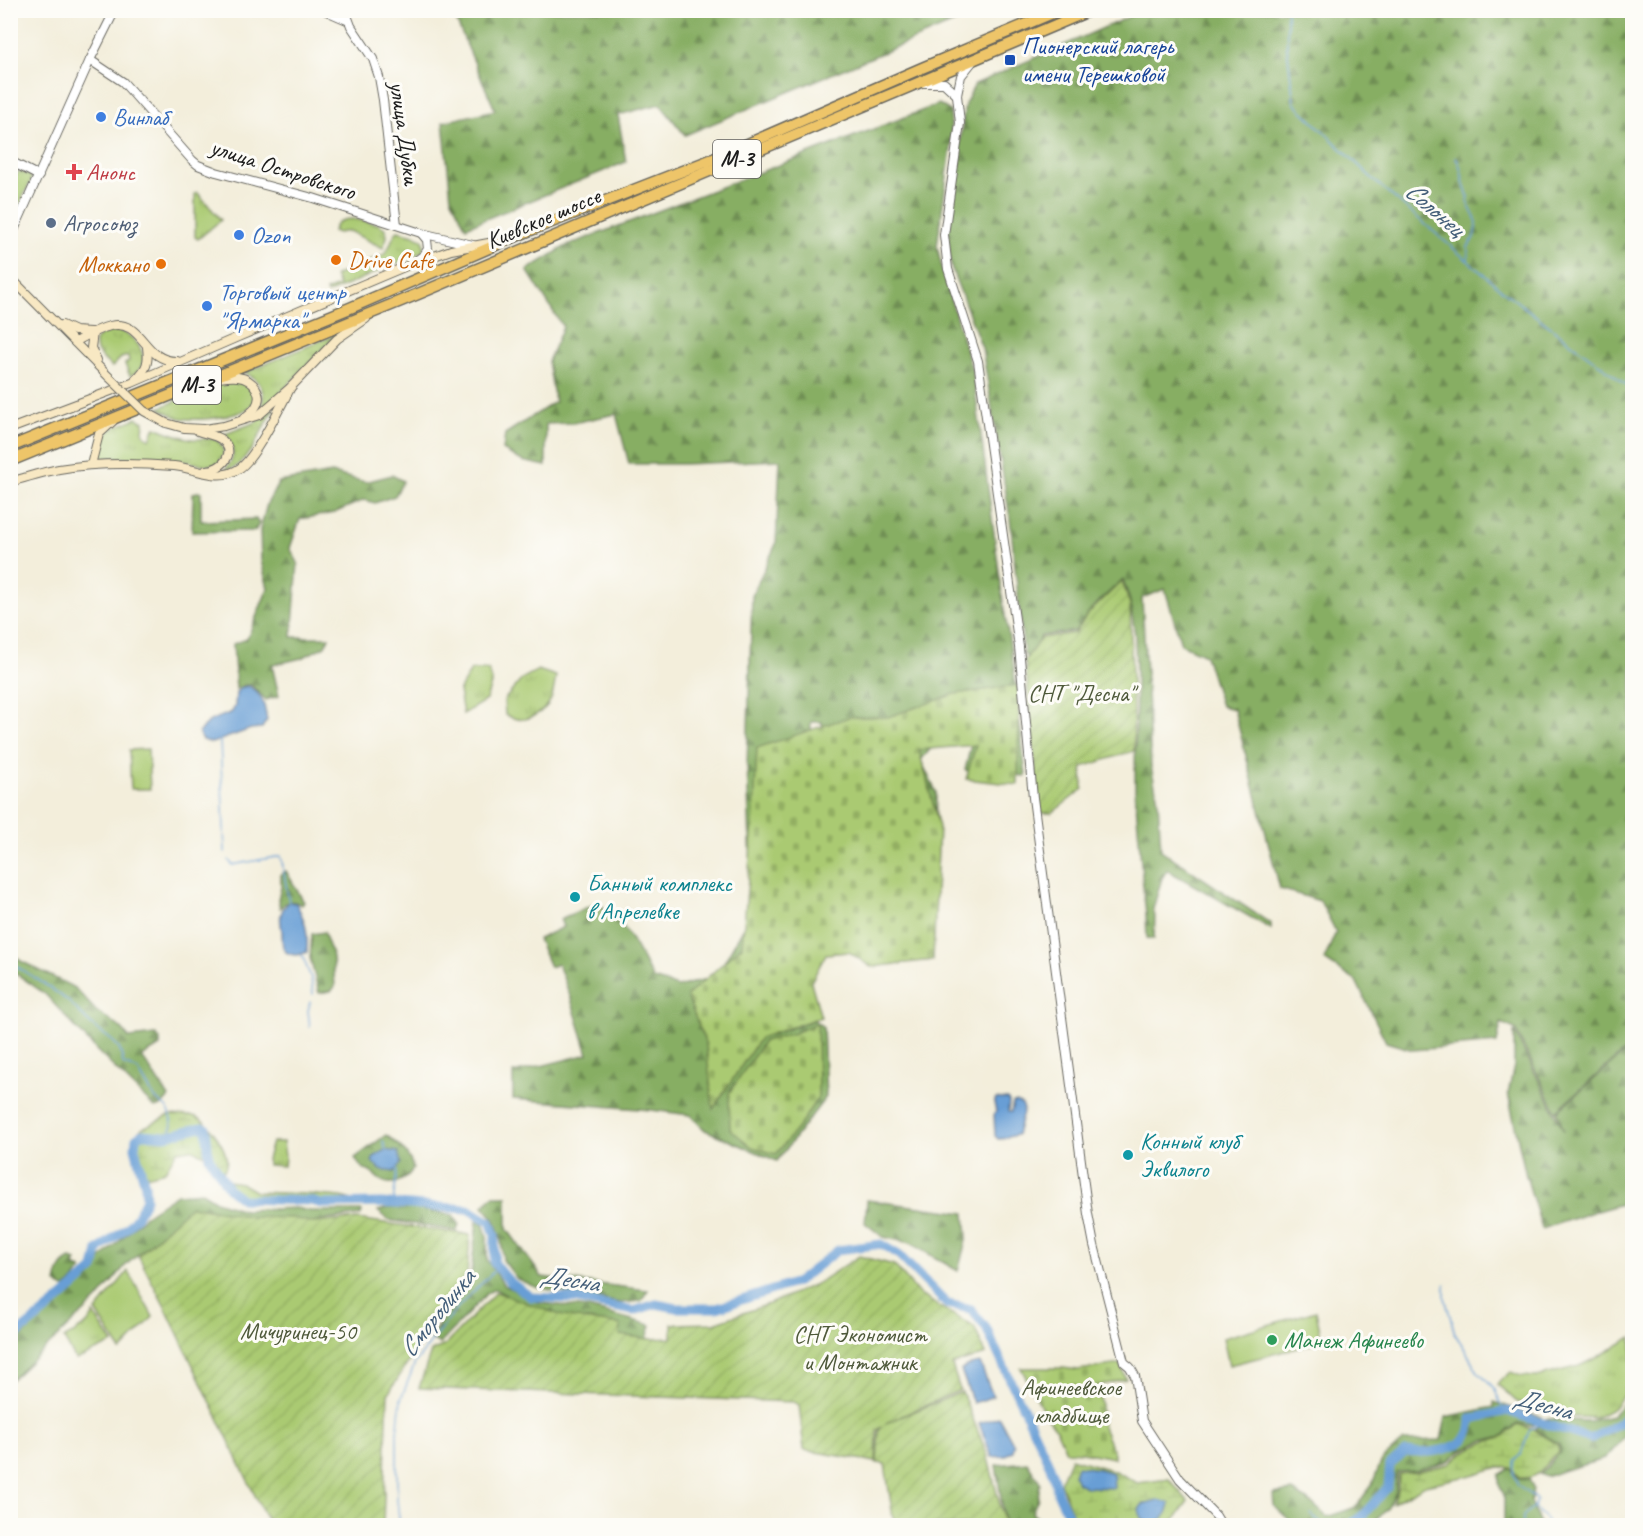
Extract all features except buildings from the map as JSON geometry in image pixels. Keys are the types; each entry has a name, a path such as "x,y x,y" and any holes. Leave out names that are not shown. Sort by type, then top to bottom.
{"highway":[{"name":"Киевское шоссе","path":"10,447 526,232 713,159 1060,10"},
{"name":"Киевское шоссе","path":"10,460 382,308 1091,10"}],"main road":[{"path":"10,429 132,384 180,361 409,265 445,252 490,243 526,232"},
{"path":"10,277 144,411 166,423 219,438 226,445 228,452 226,460 218,468 195,470"},
{"path":"192,429 218,427 262,414 337,339 382,308"},
{"path":"54,320 71,330 93,332"},
{"path":"75,342 110,326 125,326 162,360 180,361"},
{"path":"93,332 92,350 109,377"},
{"path":"132,384 147,367 147,347"},
{"path":"204,382 233,376 246,379 254,385 258,397 255,408 235,423"},
{"path":"10,482 52,471 91,465 145,464 181,467 208,474 223,475 237,470 251,457 291,387"},
{"path":"91,465 99,434 120,415"}],"street":[{"path":"10,239 90,60 115,10"},
{"path":"324,10 348,20"},
{"name":"улица Дубки","path":"345,10 348,20 373,59 379,78 397,225"},
{"path":"976,59 961,76 957,95 960,123 944,235 948,269 978,361 1019,647 1033,798 1088,1214 1124,1362 1135,1376 1142,1421 1180,1479 1216,1516 1222,1526"},
{"name":"улица Островского","path":"90,60 123,82 198,165 397,225"},
{"path":"918,83 944,83 957,95"},
{"path":"10,176 16,164 39,176"},
{"path":"397,225 474,245"},
{"path":"409,265 424,255 428,249 427,240 421,233"}],"green space":[{"path":"452,11 983,11 685,135 660,104 618,115 626,162 466,227 451,198 443,122 495,110"},
{"path":"1142,11 1632,11 1632,1044 1556,1111 1515,1029 1501,1023 1497,1043 1413,1050 1386,1042 1356,981 1324,960 1336,932 1320,901 1280,889 1234,709 1221,706 1205,655 1181,644 1165,589 1142,598 1151,766 1158,800 1161,850 1271,924 1271,929 1167,870 1162,878 1153,909 1154,939 1147,938 1135,791 1135,635 1130,601 1123,579 1092,608 1075,631 1041,636 1030,661 1024,654 1010,518 982,348 951,267 948,236 965,104 975,84"},
{"path":"939,104 950,111 952,141 937,246 973,374 1013,662 1026,776 995,774 987,777 965,770 971,745 934,745 921,760 936,792 933,960 877,965 829,831 822,722 811,722 810,751 752,896 747,765 752,595 776,544 780,460 629,464 616,414 573,423 546,424 546,466 522,461 503,450 505,434 555,402 548,361 563,327 527,270 566,246"},
{"path":"20,171 31,176 31,181 11,220 11,187"},
{"path":"197,192 221,220 198,239 195,237 195,194"},
{"path":"353,219 378,224 386,229 387,237 383,248 349,231 338,233 333,231 340,221"},
{"path":"398,231 423,240 422,252 327,294 326,291 339,286 335,276 383,255"},
{"path":"117,331 132,338 141,350 142,365 130,376 125,364 129,361 128,356 121,358 112,367 100,356 95,345 99,336"},
{"path":"337,334 278,395 261,409 263,392 261,387 255,379 244,373"},
{"path":"226,380 239,380 251,385 255,398 248,408 230,415 197,419 180,418 159,408"},
{"path":"275,407 252,449 237,466 223,472 233,454 231,444 225,434 256,422"},
{"path":"137,418 144,422 143,432 150,439 155,427 187,438 216,440 223,449 222,458 217,463 209,465 153,459 98,459 105,435 114,428"},
{"path":"332,473 365,482 392,475 403,481 395,496 375,503 364,500 334,513 300,519 290,548 298,563 292,637 329,637 325,646 302,658 272,665 279,696 266,700 251,685 236,689 233,644 247,639 268,588 261,561 260,530 267,504 279,482"},
{"path":"201,492 201,521 256,519 259,524 255,531 192,532 193,493"},
{"name":"СНТ \"Десна\"","path":"1122,581 1130,605 1134,751 1082,767 1083,789 1052,813 1040,813 1025,660 1041,638 1075,633 1087,615"},
{"path":"471,670 488,670 492,681 486,700 463,714 459,691"},
{"path":"538,670 556,676 551,698 546,707 525,719 505,715 504,700 523,678"},
{"path":"1019,685 1018,785 966,779 976,745 919,750 939,827 933,960 871,967 849,952 826,954 811,982 821,1017 760,1038 713,1109 706,1045 687,996 742,946 754,813 757,748 849,717 888,717 955,694"},
{"path":"148,749 150,789 131,789 129,750"},
{"path":"286,871 304,902 302,905 290,902 280,908 278,899 281,874"},
{"path":"597,903 623,927 653,979 678,987 716,976 749,918 751,1028 771,1035 814,1020 823,1027 826,1097 777,1161 705,1130 690,1115 513,1099 513,1073 588,1054 558,964 550,967 538,939 563,927 560,919"},
{"path":"324,932 333,957 335,987 331,991 319,993 310,958 312,934"},
{"path":"11,952 21,961 75,988 96,1011 121,1028 129,1038 156,1035 160,1039 160,1046 142,1057 169,1097 161,1106 155,1108 96,1050 45,994 11,970"},
{"path":"817,1023 818,1097 800,1125 776,1154 752,1147 730,1129 729,1093 764,1041 795,1033"},
{"path":"1514,1031 1564,1131 1557,1112 1632,1046 1632,1201 1597,1211 1593,1203 1596,1211 1542,1229 1526,1176 1508,1094 1514,1066"},
{"path":"170,1115 194,1116 212,1130 225,1153 226,1166 222,1174 210,1157 191,1149 177,1151 165,1171 146,1176 137,1148 137,1134 142,1128"},
{"path":"386,1135 407,1154 413,1169 403,1179 394,1183 380,1180 360,1166 355,1158"},
{"path":"272,1142 283,1142 284,1166 268,1165 267,1159"},
{"path":"228,1181 241,1183 256,1192 341,1197 356,1201 359,1206 346,1206 311,1199 243,1198 231,1189"},
{"path":"202,1192 216,1201 244,1210 296,1208 310,1211 362,1211 361,1215 312,1222 292,1221 143,1250 125,1266 97,1300 11,1380 11,1347 147,1214 177,1194"},
{"path":"493,1196 507,1196 507,1229 542,1277 648,1290 641,1301 620,1303 535,1287 517,1279 503,1260 501,1240 495,1220 483,1206"},
{"path":"867,1200 965,1213 967,1237 958,1271 910,1243 883,1237 865,1223"},
{"name":"Мичуринец-50","path":"191,1206 253,1217 292,1218 313,1223 357,1219 470,1235 467,1276 388,1394 383,1525 269,1525 138,1255"},
{"path":"388,1208 411,1208 453,1215 459,1224 457,1231 388,1220 378,1211"},
{"path":"477,1221 483,1223 487,1236 487,1260 504,1285 540,1303 588,1308 651,1325 646,1342 562,1326 495,1289 487,1293 440,1344 430,1338 471,1274"},
{"name":"СНТ Экономист и Монтажник","path":"859,1256 894,1265 920,1295 974,1327 986,1354 952,1365 960,1390 886,1423 962,1392 987,1454 1005,1525 894,1525 885,1464 877,1463 879,1430 882,1427 877,1430 876,1462 804,1450 799,1405 794,1402 419,1388 431,1351 445,1345 496,1292 563,1316 621,1325 620,1335 649,1339 672,1338 672,1324 714,1323 769,1304 818,1283"},
{"path":"71,1259 76,1261 74,1265 76,1267 82,1269 74,1281 65,1288 60,1287 56,1283 59,1272 64,1263"},
{"path":"128,1271 153,1317 121,1351 96,1311"},
{"name":"Манеж Афинеево","path":"1316,1311 1322,1342 1229,1365 1223,1338"},
{"path":"94,1314 113,1343 76,1360 64,1339 87,1324"},
{"path":"1632,1337 1632,1383 1614,1408 1595,1418 1562,1416 1517,1402 1497,1384 1511,1372 1521,1376 1537,1377 1579,1366"},
{"name":"Афинеевское кладбище","path":"1120,1364 1126,1379 1099,1386 1103,1427 1114,1458 1066,1451 1021,1368 1078,1370"},
{"path":"1632,1394 1632,1429 1605,1459 1546,1477 1540,1474 1560,1453 1559,1445 1535,1429 1546,1419 1589,1421 1612,1416"},
{"path":"1494,1402 1541,1417 1532,1426 1517,1423 1503,1436 1482,1441 1461,1451 1447,1462 1415,1471 1397,1472 1396,1492 1387,1509 1372,1525 1295,1525 1274,1506 1273,1494 1293,1491 1313,1504 1327,1517 1356,1507 1372,1484 1382,1460 1403,1441 1441,1440 1446,1417 1494,1407"},
{"path":"1518,1424 1534,1430 1558,1445 1559,1453 1540,1472 1520,1478 1511,1468 1499,1467 1425,1485 1393,1503 1398,1490 1399,1474 1449,1464 1462,1453 1504,1436"},
{"path":"1071,1458 1115,1471 1137,1483 1169,1479 1188,1501 1171,1525 1077,1525 1060,1483"},
{"path":"1027,1462 1040,1482 1038,1498 1032,1513 1046,1525 1005,1525 996,1465"},
{"path":"1511,1468 1519,1479 1529,1479 1533,1488 1531,1502 1540,1525 1504,1525 1504,1495 1499,1485 1499,1475"}],"water":[{"path":"249,686 261,697 264,704 267,720 262,728 251,729 212,743 202,740 199,733 202,728 209,722 232,712 236,692"},
{"path":"289,902 296,903 306,926 307,952 301,954 287,953 283,947 281,916"},
{"path":"996,1099 1007,1099 1008,1112 1011,1112 1013,1103 1017,1102 1022,1105 1024,1109 1017,1135 1003,1139 995,1136 994,1103"},
{"path":"385,1150 398,1152 401,1163 394,1172 381,1170 372,1162 374,1157"},
{"path":"980,1363 993,1396 973,1403 961,1370"},
{"path":"999,1417 1014,1445 1013,1451 1004,1456 992,1457 979,1423"},
{"path":"1077,1466 1113,1473 1114,1488 1086,1487 1077,1483 1074,1475"},
{"path":"1157,1500 1170,1503 1169,1510 1161,1520 1145,1521 1139,1509 1143,1504"}],"waterway":[{"name":"Солонец","path":"1287,10 1287,47 1294,103 1377,183 1503,291 1632,389"},
{"path":"1456,158 1469,197 1467,202 1477,222 1474,237 1468,247 1468,260"},
{"path":"220,740 225,852"},
{"path":"229,860 232,865 281,856 289,902"},
{"path":"302,955 311,978 313,994"},
{"path":"10,963 41,981 62,997 117,1046 123,1064 138,1070 154,1097 167,1108 174,1134"},
{"path":"310,1002 308,1011 310,1027"},
{"name":"Десна","path":"10,1340 94,1269 98,1250 128,1227 137,1216 146,1199 145,1185 135,1148 136,1138 142,1134 166,1136 201,1127 206,1128 209,1157 229,1189 242,1199 311,1201 322,1204 381,1203 468,1209 490,1222 495,1235 494,1263 510,1282 531,1297 574,1299 634,1311 656,1304 677,1308 717,1308 797,1282 838,1250 881,1244 899,1255 947,1304 971,1309 986,1328 1050,1466 1058,1494 1074,1526"},
{"path":"383,1141 386,1151"},
{"path":"393,1203 396,1168"},
{"name":"Смородинка","path":"400,1526 397,1500 397,1433 401,1399 415,1363 457,1308 497,1268"},
{"path":"1445,1284 1445,1298 1455,1334 1478,1372 1494,1388 1505,1413"},
{"name":"Десна","path":"1348,1526 1362,1516 1388,1487 1390,1465 1405,1452 1433,1452 1460,1443 1467,1437 1471,1419 1507,1411 1591,1439 1621,1422 1632,1410"},
{"path":"1523,1526 1523,1516 1534,1508 1536,1499 1518,1486 1514,1474 1514,1461 1521,1454 1529,1431 1541,1422"},
{"path":"1535,1509 1550,1526"},
{"path":"1310,1514 1324,1526"},
{"name":"Десна","path":"1065,1526 1071,1519"}],"place":[{"name":"Пионерский лагерь имени Терешковой","path":"1010,60"},
{"name":"Винлаб","path":"101,117"},
{"name":"Анонс","path":"74,172"},
{"name":"Агросоюз","path":"51,223"},
{"name":"Ozon","path":"239,235"},
{"name":"Drive Cafe","path":"336,260"},
{"name":"Моккано","path":"161,264"},
{"name":"Торговый центр \"Ярмарка\"","path":"207,306"},
{"name":"Банный комплекс в Апрелевке","path":"575,897"},
{"name":"Конный клуб Эквилого","path":"1128,1155"},
{"name":"Манеж Афинеево","path":"1272,1340"}]}
